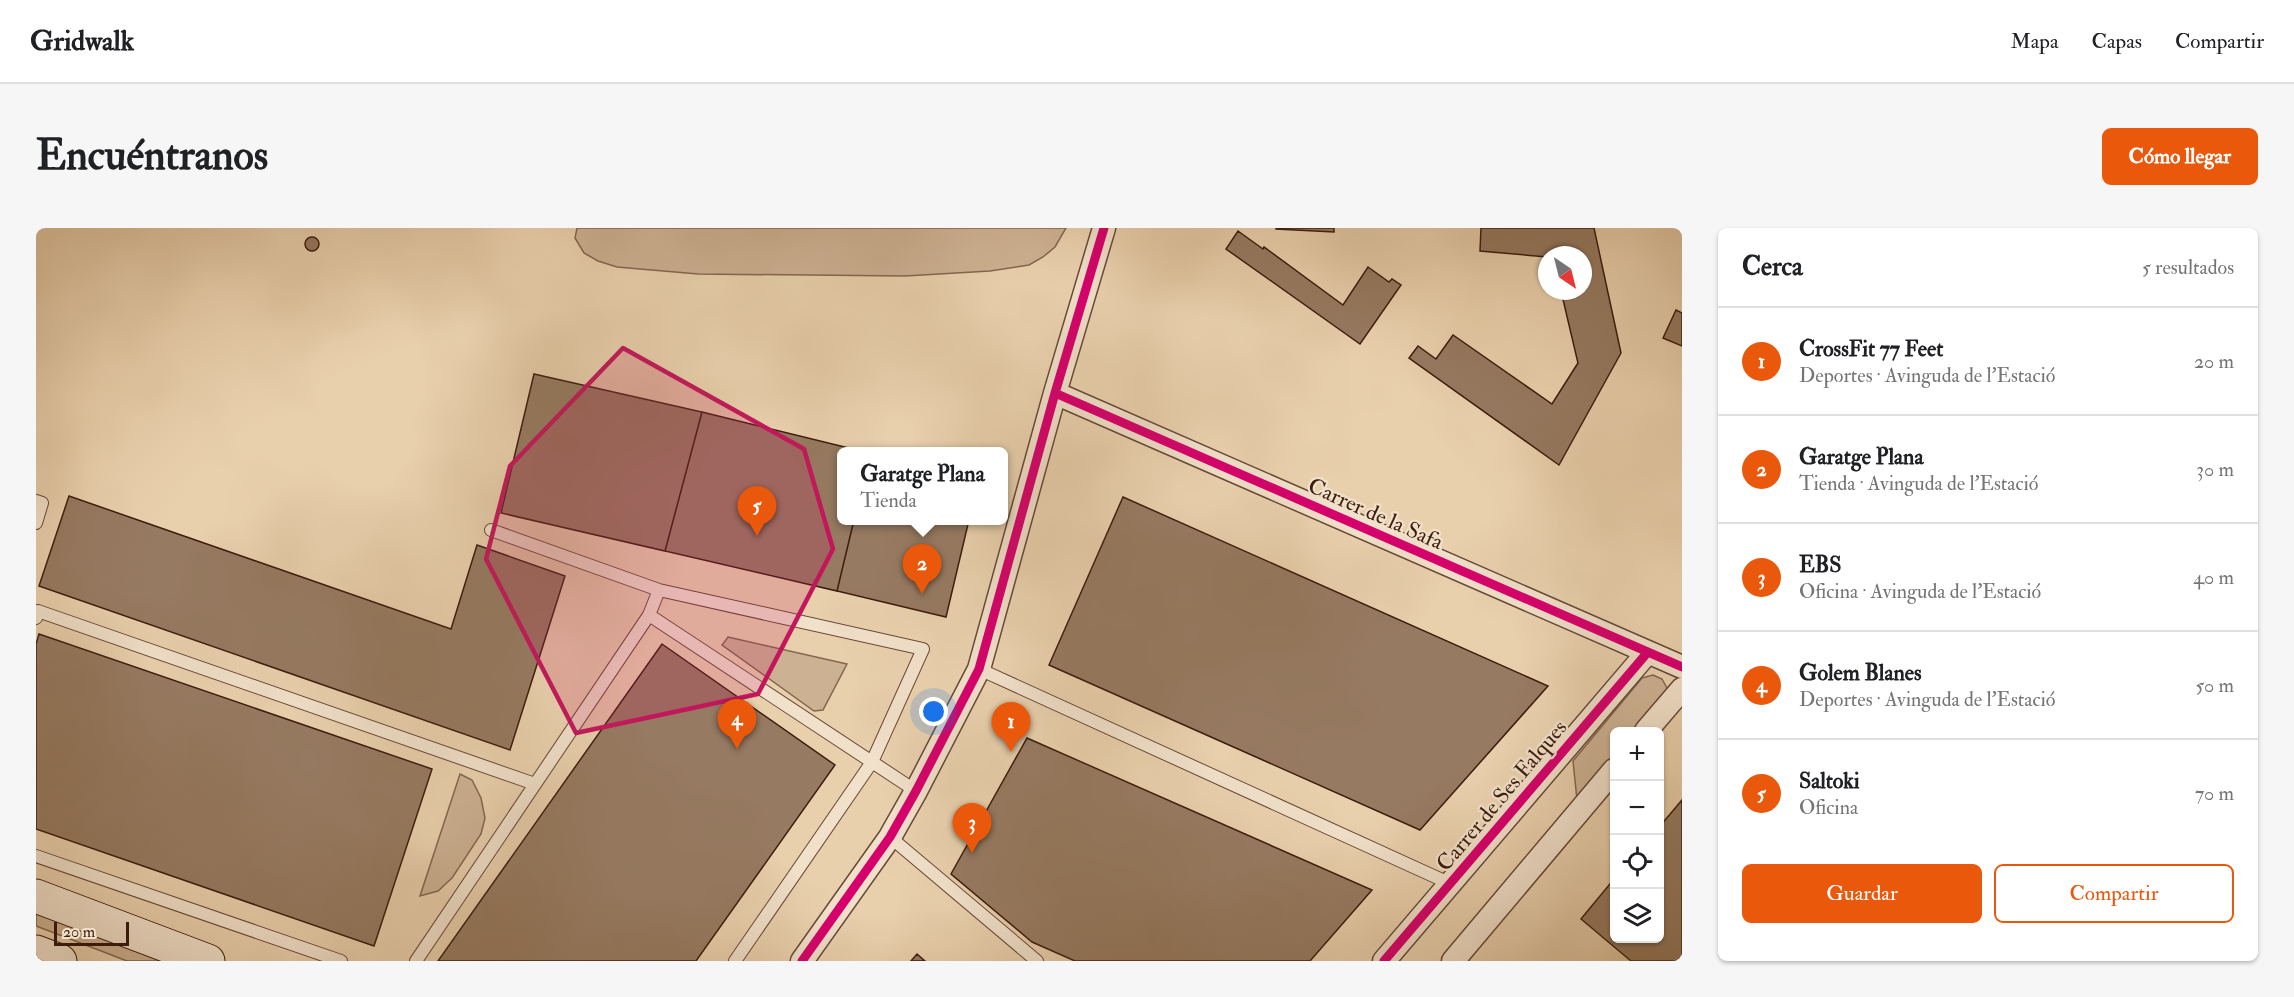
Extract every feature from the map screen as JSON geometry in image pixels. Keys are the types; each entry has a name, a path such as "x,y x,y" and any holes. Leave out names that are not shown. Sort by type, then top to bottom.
{"street":[{"path":"802,961 890,837 979,669 1055,393 1104,228"},
{"name":"Carrer de la Safa","path":"1055,393 1682,667"},
{"name":"Carrer de Ses Falques","path":"1384,961 1647,653"},
{"path":"1650,727 1682,689"},
{"path":"1453,961 1610,775"},
{"path":"36,896 208,961"},
{"path":"36,952 60,961"}],"lane":[{"path":"36,501 42,503 36,522"},
{"path":"491,530 659,590 923,649 872,762 735,961"},
{"path":"416,961 649,615 659,590"},
{"path":"36,618 38,611 535,784"},
{"path":"649,615 916,791"},
{"path":"979,669 1451,884"},
{"path":"890,837 1037,961"},
{"path":"36,856 341,961"}],"highlighted area":[{"path":"623,348 804,449 833,549 758,694 576,733 486,559 510,466"}],"shaded area":[{"path":"577,228 1066,228 1055,247 1029,265 990,271 905,276 698,274 617,267 598,261 584,253 575,238"},
{"path":"728,637 847,664 823,710 814,711 722,645"},
{"path":"1653,675 1662,679 1667,688 1665,698 1640,727 1610,727 1610,761 1577,800 1573,761 1642,678"},
{"path":"460,774 472,780 481,798 485,818 481,834 452,878 438,891 420,896"},
{"path":"36,906 178,961 127,961 36,926"}],"building":[{"path":"1334,228 1334,232 1276,229"},
{"path":"1481,228 1594,228 1621,353 1559,465 1409,358 1418,346 1436,359 1453,335 1552,404 1578,363 1563,300 1592,300 1592,246 1538,246 1538,256 1480,251"},
{"path":"1238,231 1263,249 1264,247 1343,305 1368,267 1389,282 1392,279 1401,285 1360,344 1226,249"},
{"path":"312,237 317,239 319,244 317,249 312,251 307,249 305,244 307,239"},
{"path":"1676,310 1682,313 1682,346 1663,338"},
{"path":"534,374 702,412 665,551 501,513"},
{"path":"702,412 845,447 837,447 837,525 853,525 837,591 665,551"},
{"path":"69,496 451,629 477,545 565,576 510,750 39,586"},
{"path":"1123,497 1548,686 1420,830 1049,665"},
{"path":"853,525 968,525 946,617 837,591"},
{"path":"39,634 432,769 374,946 36,829 36,644"},
{"path":"662,644 835,765 696,961 438,961"},
{"path":"1027,738 1372,890 1310,961 1075,961 1032,942 951,874"},
{"path":"1682,800 1682,961 1631,961 1581,919 1610,884 1610,943 1664,943 1664,821"},
{"path":"917,954 925,961 911,961"}],"cycle path":[{"path":"802,961 890,837 979,669 1055,393 1104,228"},
{"path":"1055,393 1682,667"},
{"path":"1384,961 1647,653"}],"place":[{"name":"Saltoki","path":"757,536"},
{"name":"Garatge Plana","path":"922,594"},
{"name":"Golem Blanes","path":"737,749"},
{"name":"CrossFit 77 Feet","path":"1011,752"},
{"name":"EBS","path":"972,853"}]}
